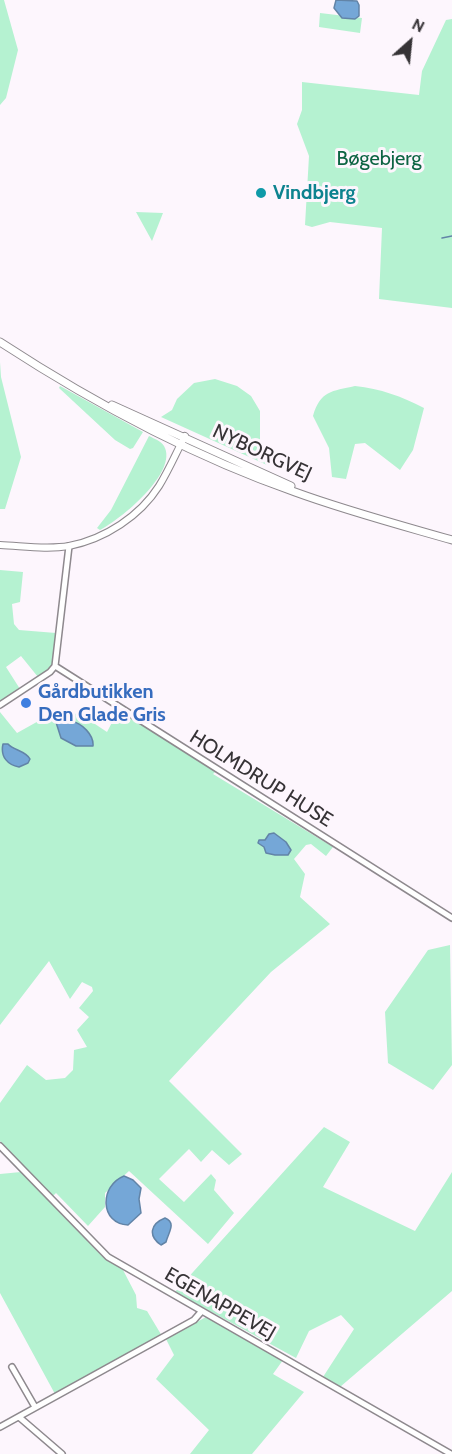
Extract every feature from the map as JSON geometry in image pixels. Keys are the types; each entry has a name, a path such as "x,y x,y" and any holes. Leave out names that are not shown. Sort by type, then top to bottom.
{"main road":[{"path":"0,342 77,389 181,444"},
{"path":"77,389 184,436"},
{"name":"NYBORGVEJ","path":"184,436 333,504"},
{"name":"NYBORGVEJ","path":"181,444 296,492 452,540"}],"street":[{"name":"NYBORGVEJ","path":"0,545 69,546 113,529 139,511 159,486 184,436"},
{"path":"0,705 50,672 55,666 69,546"},
{"name":"HOLMDRUP HUSE","path":"55,666 452,918"},
{"name":"EGENAPPEVEJ","path":"0,1146 108,1257 451,1454"},
{"path":"0,1427 194,1320 201,1312"},
{"path":"12,1367 35,1407"},
{"path":"19,1417 62,1454"}],"green space":[{"path":"0,0 4,0 18,50 6,98 0,105"},
{"path":"320,13 362,18 360,33 319,27"},
{"name":"Bøgebjerg","path":"452,19 452,308 379,299 382,228 330,222 312,227 305,225 309,156 297,124 302,110 302,82 419,95 422,71 446,20"},
{"path":"136,212 163,213 152,241"},
{"path":"0,362 1,377 21,457 5,509 0,509"},
{"path":"215,379 237,386 251,396 260,411 260,448 267,465 161,417 172,410 177,399 194,383"},
{"path":"60,386 143,432 133,448 130,449 115,440 59,388"},
{"path":"355,386 391,394 424,408 413,450 400,470 365,443 355,444 346,479 332,477 329,448 313,416 323,397 333,391"},
{"path":"149,436 160,441 164,446 166,457 163,469 156,481 133,506 100,530 97,528 111,510"},
{"path":"0,570 23,572 20,602 12,604 14,624 19,630 56,633 53,663 38,677 21,656 6,667 20,689 0,702"},
{"path":"60,709 83,716 107,732 119,709 216,771 213,774 333,847 326,856 311,844 306,845 294,859 305,874 300,897 330,924 271,972 169,1081 242,1154 229,1165 212,1150 201,1162 189,1149 159,1179 184,1202 211,1174 216,1180 214,1190 234,1213 208,1244 129,1171 105,1193 105,1207 88,1226 56,1193 52,1197 0,1141 0,1103 27,1065 46,1080 65,1078 73,1070 74,1050 87,1047 77,1030 89,1017 79,1008 93,991 92,987 82,982 70,999 49,961 0,1025 0,712 17,733"},
{"path":"450,945 452,1065 433,1090 388,1063 385,1012 428,950"},
{"path":"324,1127 350,1142 323,1187 415,1231 452,1172 452,1291 340,1387 323,1377 354,1329 341,1315 309,1331 296,1358 175,1292"},
{"path":"21,1172 102,1256 123,1270 136,1295 137,1308 147,1311 162,1336 55,1394 0,1293 0,1174"},
{"path":"206,1317 283,1360 273,1374 304,1392 252,1454 190,1454 209,1430 156,1379 174,1355 166,1339"}],"water":[{"path":"336,0 357,1 359,16 355,19 342,18 334,8"},
{"path":"58,712 69,715 71,721 86,730 92,738 93,746 76,746 61,738 54,716"},
{"path":"3,744 8,744 26,754 30,759 28,763 19,767 8,762 3,753"},
{"path":"274,833 286,842 291,850 288,855 266,853 264,847 258,843 259,840 265,840 269,834"},
{"path":"124,1176 133,1180 141,1188 139,1199 141,1213 128,1225 112,1218 106,1204 110,1188"},
{"path":"165,1218 169,1220 171,1228 166,1242 161,1245 154,1238 152,1230 156,1223"}],"waterway":[{"path":"442,238 452,236"}],"place":[{"name":"Vindbjerg","path":"261,193"},
{"name":"Gårdbutikken Den Glade Gris","path":"26,703"}]}
